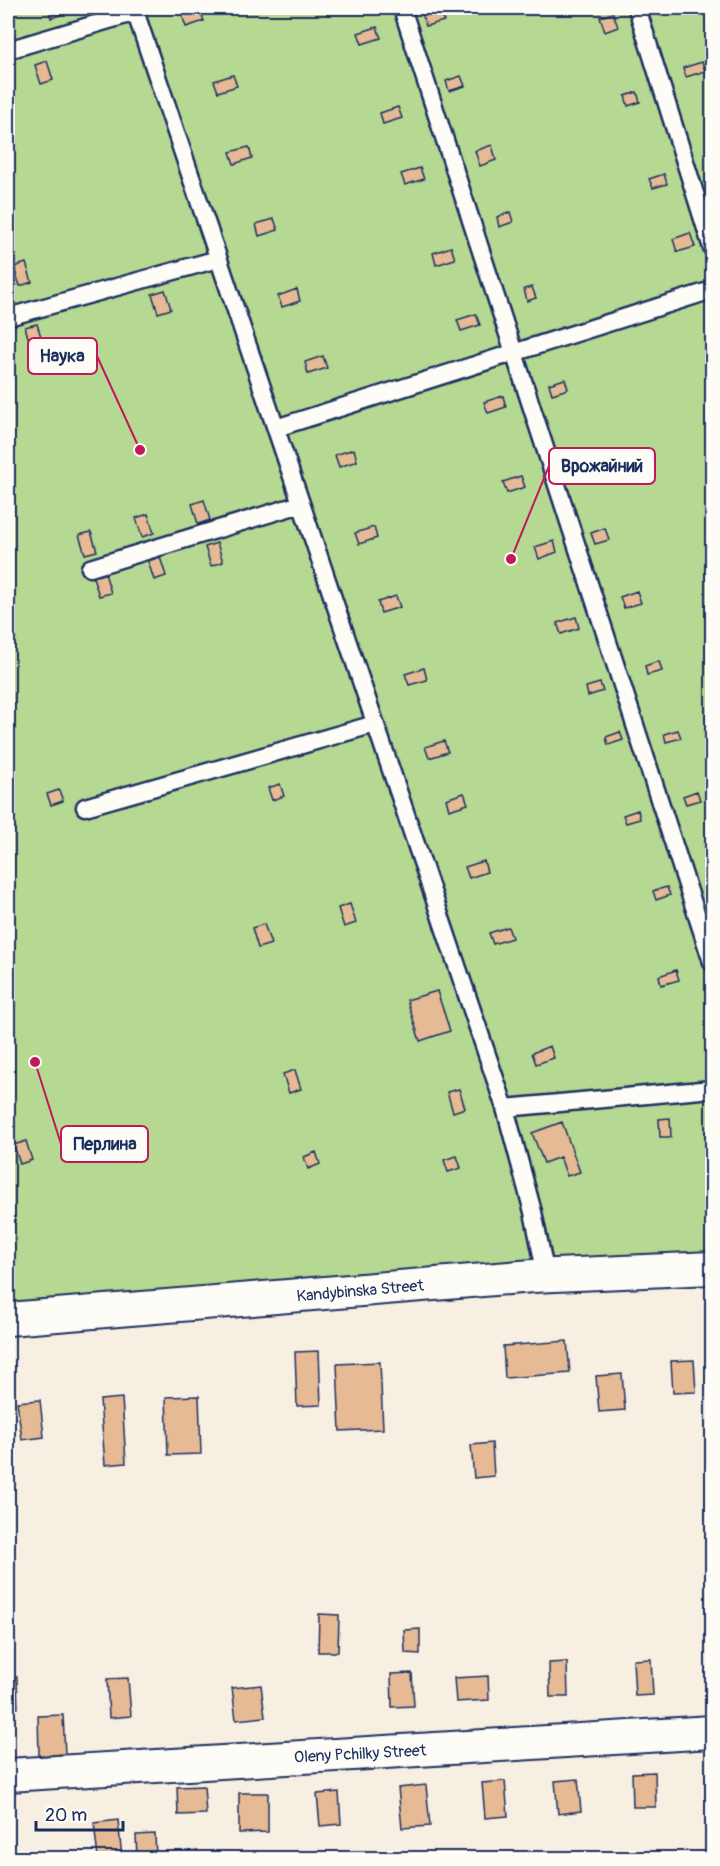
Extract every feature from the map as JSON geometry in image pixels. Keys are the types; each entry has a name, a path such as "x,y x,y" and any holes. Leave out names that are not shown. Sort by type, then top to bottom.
{"street":[{"name":"Kandybinska Street","path":"8,1318 546,1275 712,1268"},
{"name":"Oleny Pchilky Street","path":"8,1775 712,1732"}],"lane":[{"path":"402,8 712,962"},
{"path":"637,8 712,248"},
{"path":"8,50 135,10 505,1107 533,1212 546,1275"},
{"path":"8,317 218,259"},
{"path":"276,428 515,355 712,290"},
{"path":"90,567 301,504"},
{"path":"85,807 375,724"},
{"path":"505,1107 712,1089"}],"green space":[{"path":"8,8 712,8 712,1268 8,1319"}],"building":[{"path":"48,8 61,8 63,14 51,18"},
{"path":"200,9 204,21 186,27 182,15"},
{"path":"440,9 444,21 426,26 422,14"},
{"path":"613,13 618,27 605,32 600,17"},
{"path":"377,27 381,38 362,44 358,33"},
{"path":"47,61 53,80 41,84 35,65"},
{"path":"702,62 705,71 686,77 683,68"},
{"path":"233,75 237,86 218,92 214,81"},
{"path":"461,76 465,86 449,91 446,81"},
{"path":"637,92 640,102 628,106 625,96"},
{"path":"398,107 402,118 383,124 380,113"},
{"path":"492,145 496,160 480,166 475,151"},
{"path":"249,147 252,158 234,164 230,152"},
{"path":"420,168 424,179 405,185 401,174"},
{"path":"664,174 667,184 653,188 649,179"},
{"path":"510,212 513,222 499,227 497,217"},
{"path":"274,219 278,230 259,236 256,224"},
{"path":"690,233 695,247 677,252 673,239"},
{"path":"451,247 455,259 436,265 433,253"},
{"path":"26,263 32,282 20,286 14,267"},
{"path":"532,287 536,298 527,301 524,289"},
{"path":"297,289 300,301 282,307 278,296"},
{"path":"165,290 171,309 158,313 152,294"},
{"path":"476,314 480,325 461,331 457,320"},
{"path":"37,324 43,343 31,347 25,327"},
{"path":"323,356 327,368 308,374 305,362"},
{"path":"565,379 568,389 552,394 549,384"},
{"path":"503,396 506,407 488,413 484,402"},
{"path":"354,449 357,461 339,467 335,455"},
{"path":"521,476 525,487 507,493 503,482"},
{"path":"204,500 210,520 198,524 192,504"},
{"path":"148,514 154,533 142,537 136,518"},
{"path":"374,527 377,538 359,544 355,533"},
{"path":"605,528 609,540 595,544 591,533"},
{"path":"91,532 97,551 85,554 79,535"},
{"path":"554,541 557,552 539,559 535,547"},
{"path":"217,543 223,562 211,566 205,547"},
{"path":"160,557 166,576 154,580 148,561"},
{"path":"105,573 111,593 99,596 93,577"},
{"path":"637,591 641,603 624,608 620,597"},
{"path":"396,596 400,607 381,613 378,602"},
{"path":"576,617 579,628 561,634 557,623"},
{"path":"659,661 662,671 647,675 645,666"},
{"path":"424,668 427,680 409,685 405,674"},
{"path":"600,683 603,691 588,696 586,687"},
{"path":"678,730 681,738 666,742 664,734"},
{"path":"620,732 623,740 608,745 606,737"},
{"path":"444,741 448,752 429,758 425,747"},
{"path":"280,784 284,796 272,800 268,788"},
{"path":"59,790 63,801 51,805 47,794"},
{"path":"697,791 700,800 686,804 683,796"},
{"path":"464,793 468,804 449,810 446,799"},
{"path":"638,810 640,819 626,823 623,815"},
{"path":"484,861 487,872 469,878 465,867"},
{"path":"667,887 670,895 656,900 653,891"},
{"path":"350,904 356,923 344,927 338,908"},
{"path":"264,924 271,944 258,948 252,928"},
{"path":"508,927 512,938 493,944 489,933"},
{"path":"676,970 679,980 661,985 659,976"},
{"path":"437,991 450,1031 420,1041 407,1000"},
{"path":"550,1046 554,1058 536,1064 532,1053"},
{"path":"295,1070 301,1089 289,1093 283,1074"},
{"path":"459,1089 465,1108 453,1112 447,1092"},
{"path":"670,1118 671,1137 660,1137 659,1119"},
{"path":"562,1122 580,1172 567,1176 560,1157 544,1163 532,1133"},
{"path":"26,1141 32,1160 20,1164 14,1145"},
{"path":"316,1152 320,1164 308,1169 304,1157"},
{"path":"457,1156 461,1168 448,1172 444,1160"},
{"path":"567,1341 570,1373 505,1378 503,1346"},
{"path":"319,1351 321,1405 297,1406 295,1352"},
{"path":"694,1360 696,1392 673,1393 671,1361"},
{"path":"380,1362 383,1429 340,1431 337,1364"},
{"path":"622,1374 625,1410 599,1412 596,1376"},
{"path":"199,1396 201,1454 168,1455 166,1397"},
{"path":"122,1398 126,1463 105,1465 100,1400"},
{"path":"40,1400 44,1437 22,1440 17,1402"},
{"path":"492,1443 494,1476 474,1478 471,1445"},
{"path":"319,1614 339,1615 338,1652 318,1652"},
{"path":"420,1629 420,1654 405,1653 404,1630"},
{"path":"651,1659 653,1695 635,1696 633,1660"},
{"path":"567,1662 568,1697 550,1697 549,1663"},
{"path":"412,1673 414,1706 392,1707 391,1674"},
{"path":"488,1676 489,1700 456,1702 454,1678"},
{"path":"8,1677 17,1677 18,1708 8,1708"},
{"path":"128,1678 131,1716 109,1718 107,1679"},
{"path":"261,1685 265,1717 236,1720 232,1688"},
{"path":"63,1715 65,1754 39,1756 38,1716"},
{"path":"655,1772 656,1807 633,1807 632,1773"},
{"path":"578,1779 581,1811 558,1814 555,1781"},
{"path":"505,1781 508,1816 485,1818 482,1783"},
{"path":"426,1785 430,1826 402,1828 398,1788"},
{"path":"204,1786 206,1814 178,1815 177,1787"},
{"path":"339,1792 341,1824 320,1826 317,1794"},
{"path":"239,1793 268,1793 268,1832 239,1833"},
{"path":"118,1820 122,1857 98,1858 94,1823"},
{"path":"155,1834 156,1858 137,1858 136,1835"}],"place":[{"name":"Наука","path":"140,450"},
{"name":"Врожайний","path":"511,559"},
{"name":"Перлина","path":"35,1062"}]}
